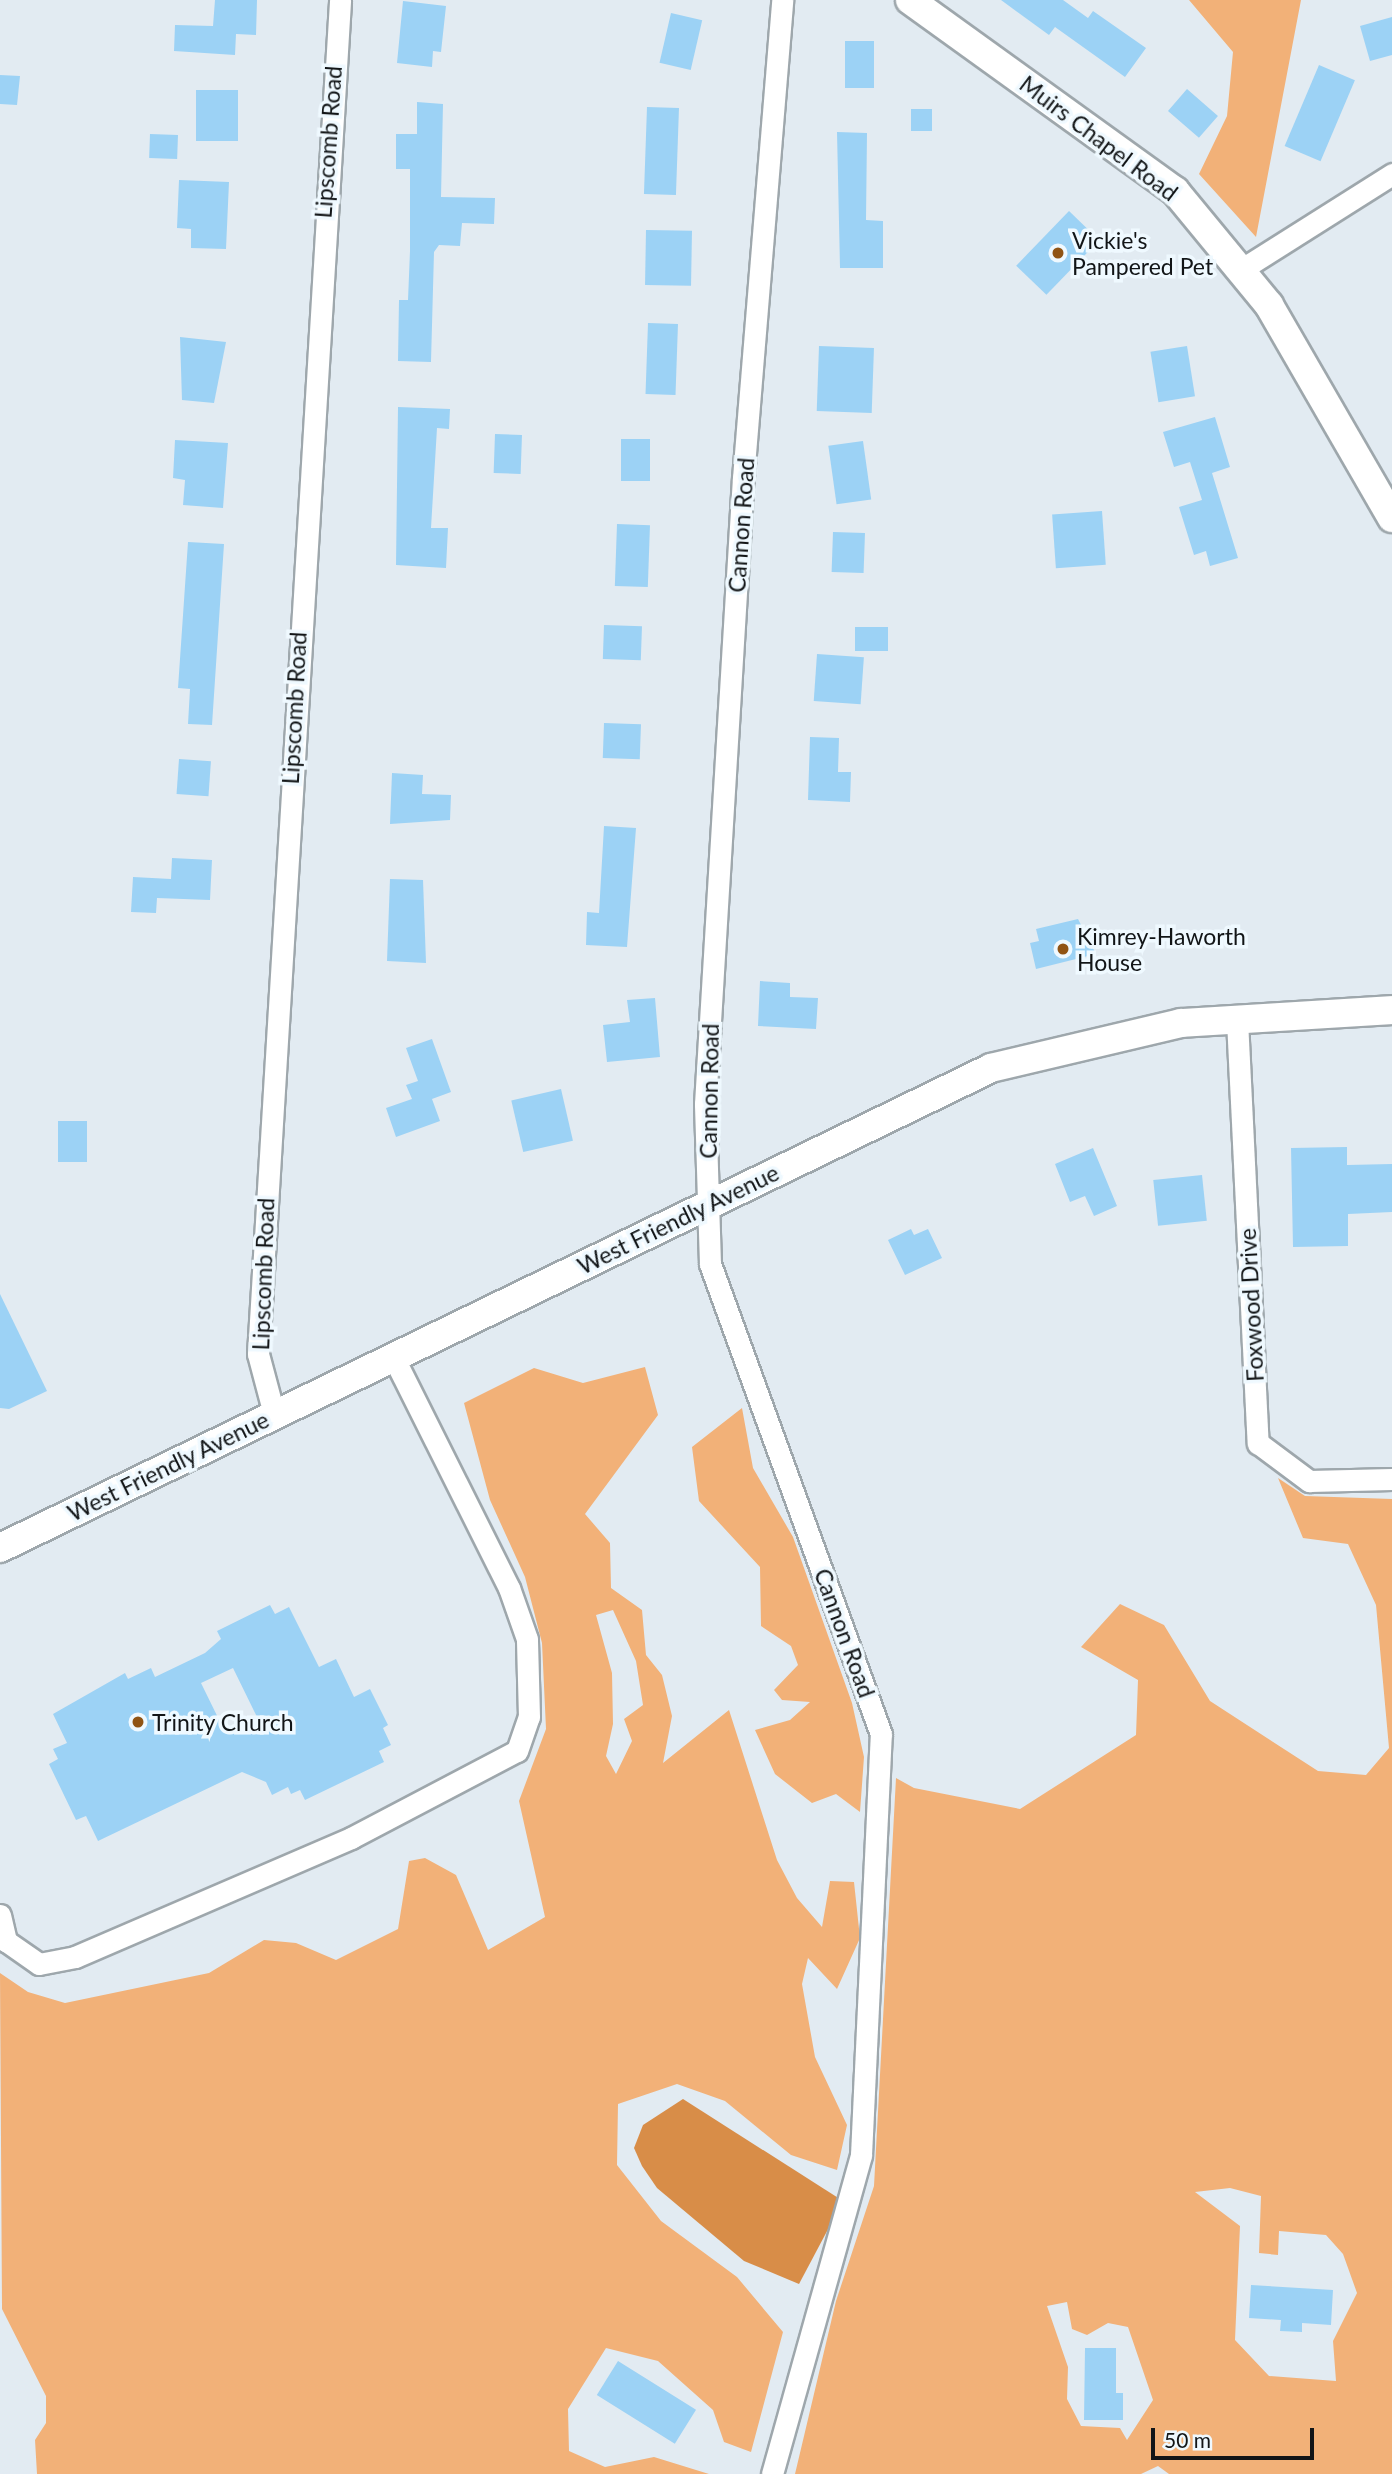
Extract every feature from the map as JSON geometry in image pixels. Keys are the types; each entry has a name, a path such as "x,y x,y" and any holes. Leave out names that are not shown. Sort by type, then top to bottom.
{"main road":[{"name":"Muirs Chapel Road","path":"910,0 1175,191 1242,269 1392,518"},
{"name":"West Friendly Avenue","path":"0,1548 991,1068 1181,1023 1392,1010"}],"street":[{"name":"Lipscomb Road","path":"274,1415 258,1354 340,0"},
{"name":"Cannon Road","path":"772,2474 861,2155 881,1734 722,1304 710,1264 705,1104 743,478 782,0"},
{"path":"1242,269 1392,174"},
{"name":"Foxwood Drive","path":"1237,1020 1258,1443 1309,1481 1392,1479"},
{"path":"0,1915 6,1941 39,1964 75,1957 351,1838 517,1751 528,1717 527,1639 509,1588 393,1356"}],"shaded area":[{"path":"1189,0 1301,0 1256,237 1199,174 1227,116 1233,52"},
{"path":"645,1367 658,1415 585,1514 610,1543 611,1588 642,1610 646,1655 662,1675 672,1716 663,1763 729,1710 777,1860 797,1898 822,1927 830,1881 854,1882 860,1938 837,1989 808,1958 802,1984 815,2057 847,2125 837,2170 791,2155 725,2101 677,2084 618,2104 617,2165 661,2221 737,2277 783,2332 751,2452 724,2442 713,2410 658,2361 606,2348 568,2409 569,2451 605,2467 654,2457 709,2474 37,2474 35,2440 46,2423 46,2396 2,2309 0,1973 28,1992 65,2003 209,1973 264,1940 296,1943 336,1960 398,1929 409,1861 425,1858 456,1875 488,1950 545,1917 519,1801 546,1729 542,1643 525,1577 490,1500 464,1403 534,1368 583,1383","holes":["613,1610 636,1661 643,1705 624,1719 632,1741 616,1774 606,1756 613,1724 612,1673 596,1615"]},
{"path":"742,1408 753,1468 793,1537 852,1703 864,1757 860,1812 836,1794 812,1803 775,1774 755,1730 790,1720 810,1702 782,1700 774,1690 798,1665 791,1646 761,1626 760,1567 699,1501 692,1447"},
{"path":"1278,1478 1305,1496 1392,1499 1392,2474 1169,2474 1158,2466 1141,2474 795,2474 836,2301 874,2186 896,1778 914,1788 1020,1809 1136,1735 1138,1680 1081,1647 1120,1604 1164,1625 1210,1701 1318,1771 1366,1775 1389,1748 1376,1605 1348,1544 1303,1538","holes":["1230,2188 1261,2196 1259,2253 1278,2255 1279,2231 1326,2235 1343,2254 1357,2293 1333,2341 1336,2381 1269,2376 1235,2340 1240,2226 1195,2192","1067,2302 1072,2329 1087,2335 1108,2323 1128,2327 1153,2400 1127,2440 1120,2428 1081,2426 1067,2399 1068,2367 1047,2306"]},
{"path":"683,2099 843,2201 799,2284 744,2261 657,2188 642,2166 634,2148 643,2125"}],"building":[{"path":"215,0 257,0 256,35 236,34 235,55 174,51 175,25 213,26"},
{"path":"1001,0 1063,0 1088,18 1093,11 1146,48 1125,77 1055,27 1049,35"},
{"path":"403,1 446,6 441,52 433,51 432,67 397,63"},
{"path":"671,13 702,20 691,70 660,63"},
{"path":"1392,17 1392,55 1370,61 1360,26"},
{"path":"845,41 874,41 874,88 845,88"},
{"path":"1319,65 1355,80 1321,161 1285,146"},
{"path":"0,75 20,76 17,105 0,104"},
{"path":"1187,89 1218,116 1199,138 1168,111"},
{"path":"196,90 238,90 238,141 196,141"},
{"path":"417,102 443,104 441,197 495,198 494,224 462,223 460,246 439,245 434,252 431,362 398,361 399,300 408,300 410,169 396,169 396,134 417,134"},
{"path":"647,107 679,108 676,195 644,194"},
{"path":"911,109 932,109 932,131 911,131"},
{"path":"837,132 867,133 866,220 883,221 883,268 840,268"},
{"path":"150,134 178,135 177,159 149,158"},
{"path":"179,180 229,182 226,249 191,248 191,229 177,228"},
{"path":"1069,211 1099,240 1046,295 1016,266"},
{"path":"646,230 692,231 691,286 645,285"},
{"path":"648,323 678,324 676,395 646,394"},
{"path":"180,337 226,342 214,403 182,400"},
{"path":"819,346 874,348 872,413 817,411"},
{"path":"1187,346 1195,396 1158,402 1150,352"},
{"path":"398,407 450,409 449,429 437,428 431,528 448,528 446,568 396,565"},
{"path":"1215,417 1230,467 1212,473 1238,558 1210,566 1206,551 1194,555 1179,507 1202,500 1190,462 1174,467 1163,432"},
{"path":"495,434 522,435 521,474 494,473"},
{"path":"621,439 650,439 650,481 621,481"},
{"path":"175,440 228,443 223,508 183,505 185,480 173,478"},
{"path":"863,441 871,499 837,504 828,446"},
{"path":"1102,511 1106,565 1056,568 1052,514"},
{"path":"617,524 650,525 648,587 615,586"},
{"path":"833,532 865,533 864,573 832,572"},
{"path":"188,542 224,544 212,725 188,724 190,689 178,688"},
{"path":"604,625 642,626 641,660 603,659"},
{"path":"855,627 888,627 888,651 855,651"},
{"path":"817,654 864,657 861,704 814,701"},
{"path":"604,723 641,724 640,759 603,758"},
{"path":"810,737 839,738 838,772 851,772 850,802 808,800"},
{"path":"179,759 211,761 208,796 177,794"},
{"path":"392,773 423,775 422,794 451,795 450,820 390,824"},
{"path":"604,826 636,828 627,947 586,945 587,912 599,913"},
{"path":"172,858 212,860 210,900 157,898 156,913 131,912 133,877 171,879"},
{"path":"390,879 423,880 426,963 387,961"},
{"name":"Kimrey-Haworth House","path":"1078,919 1096,954 1036,969 1030,943 1039,941 1036,929"},
{"path":"760,981 790,983 790,997 818,998 816,1029 758,1026"},
{"path":"655,998 660,1057 607,1062 603,1025 630,1022 627,1000"},
{"path":"432,1039 451,1092 432,1099 440,1121 396,1137 386,1108 412,1099 406,1085 418,1081 406,1048"},
{"path":"561,1089 573,1141 523,1152 511,1100"},
{"path":"58,1121 87,1121 87,1162 58,1162"},
{"path":"1347,1147 1347,1165 1392,1164 1392,1212 1348,1214 1348,1246 1293,1247 1291,1148"},
{"path":"1093,1148 1117,1206 1094,1216 1085,1196 1070,1202 1055,1164"},
{"path":"1202,1175 1207,1221 1158,1226 1153,1180"},
{"path":"911,1229 914,1235 928,1229 942,1258 905,1275 888,1240"},
{"path":"0,1294 47,1391 9,1409 0,1408"},
{"name":"Trinity Church","path":"270,1605 275,1614 289,1607 319,1667 336,1659 354,1697 370,1689 388,1725 383,1728 391,1745 379,1751 384,1762 305,1800 300,1790 291,1794 288,1787 272,1795 266,1782 242,1772 98,1841 86,1816 76,1820 49,1764 58,1759 53,1749 67,1743 53,1714 125,1673 128,1679 151,1668 155,1677 205,1653 221,1639 217,1631","holes":["233,1668 258,1719 226,1734 201,1683"]},
{"path":"1251,2285 1333,2290 1331,2325 1302,2323 1302,2332 1280,2331 1281,2320 1249,2318"},
{"path":"1085,2348 1116,2348 1116,2393 1123,2393 1123,2420 1084,2420"},
{"path":"618,2361 696,2410 675,2444 597,2395"}],"place":[{"name":"Vickie's Pampered Pet","path":"1058,253"},
{"name":"Kimrey-Haworth House","path":"1063,949"},
{"name":"Trinity Church","path":"138,1722"}]}
